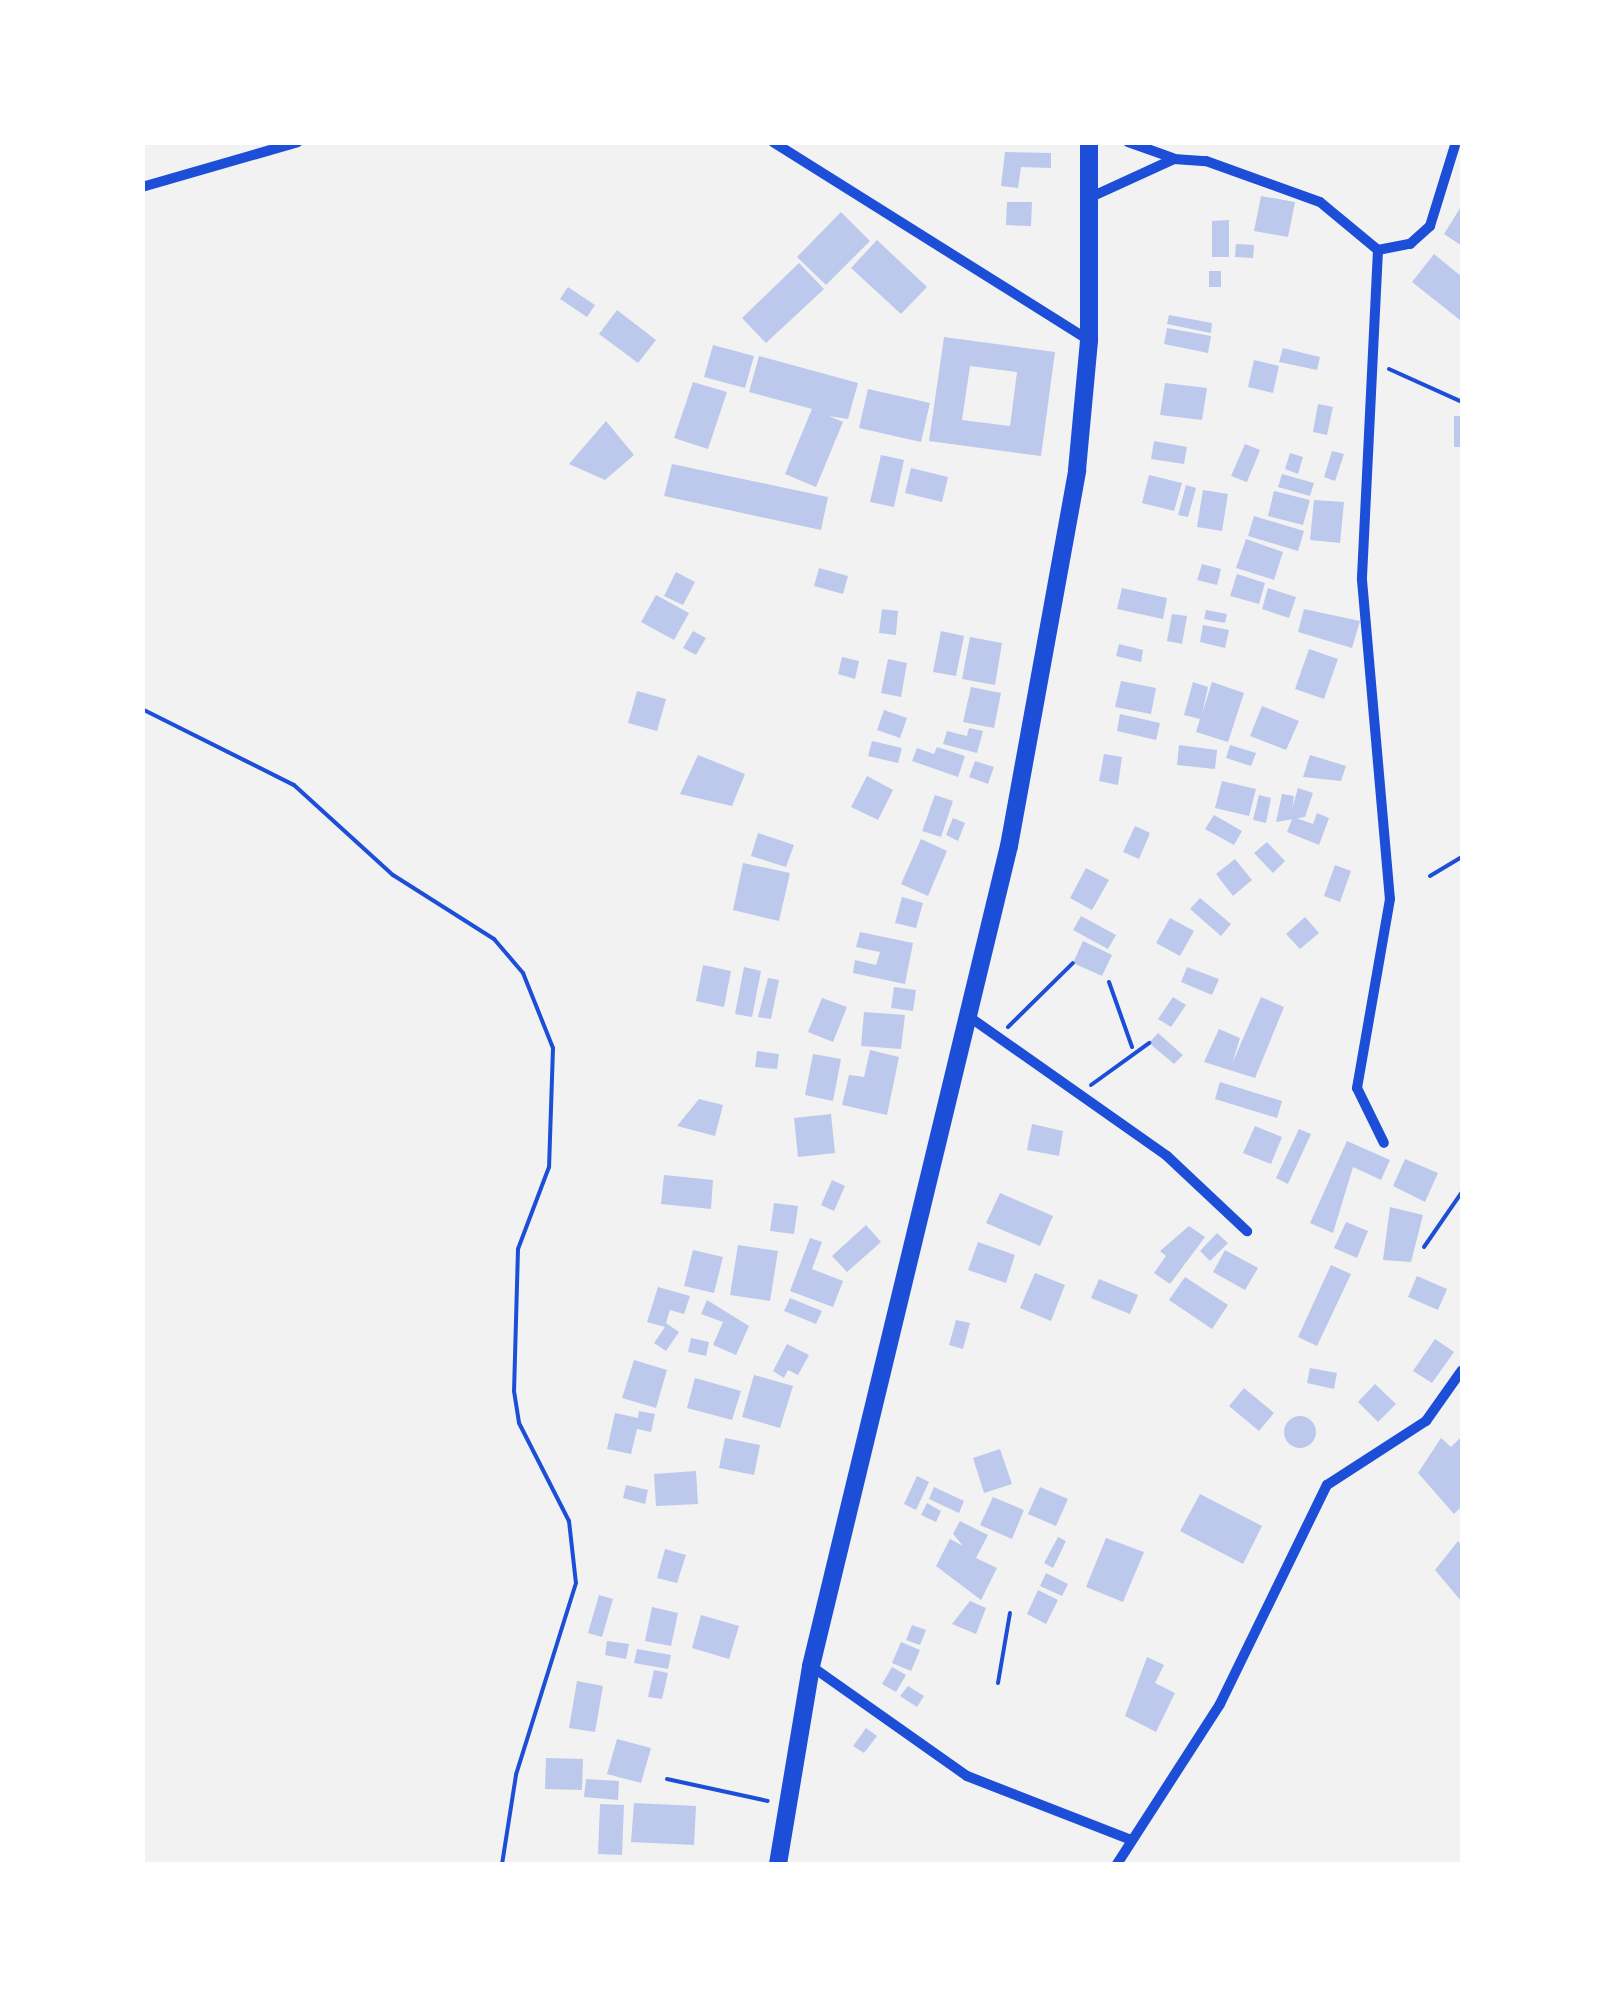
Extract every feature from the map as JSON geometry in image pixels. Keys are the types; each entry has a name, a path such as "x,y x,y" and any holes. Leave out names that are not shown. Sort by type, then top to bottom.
{"street":[{"path":"142,186 298,142"},
{"path":"773,142 1090,340"},
{"path":"778,1864 811,1666 963,1013 1009,846 1077,470 1090,340 1089,142"},
{"path":"1128,142 1174,159 1246,170 1320,202 1378,250"},
{"path":"1378,250 1410,244 1430,226 1456,142"},
{"path":"1091,197 1174,159"},
{"path":"1378,250 1366,359 1362,580 1390,899 1357,1088 1384,1142"},
{"path":"963,1013 1166,1156 1247,1231"},
{"path":"1117,1864 1220,1704 1327,1484 1426,1421 1462,1370"},
{"path":"811,1666 967,1776 1132,1840"}],"path":[{"path":"1366,359 1462,402"},
{"path":"142,709 294,786 393,875 494,938 522,973 552,1048 549,1167 518,1248 514,1391 519,1422 570,1521 576,1584 516,1775 502,1864"},
{"path":"1430,876 1462,856"},
{"path":"998,1037 1073,963"},
{"path":"1108,982 1132,1047"},
{"path":"1080,1095 1132,1047 1149,1042"},
{"path":"1424,1248 1462,1192"},
{"path":"998,1683 1010,1613"},
{"path":"667,1779 787,1804"}],"building":[{"path":"1005,152 1051,153 1051,168 1021,167 1018,188 1001,186"},
{"path":"1261,196 1295,202 1288,237 1254,231"},
{"path":"1007,202 1032,202 1031,226 1006,225"},
{"path":"1462,205 1462,246 1444,234"},
{"path":"841,212 870,241 826,285 797,257"},
{"path":"1229,220 1229,257 1212,257 1212,221"},
{"path":"877,240 927,287 901,314 851,268"},
{"path":"1236,244 1254,245 1253,258 1235,257"},
{"path":"1434,254 1462,277 1460,320 1412,282"},
{"path":"799,263 824,289 766,343 742,318"},
{"path":"1209,271 1221,271 1221,287 1209,287"},
{"path":"568,287 595,305 587,317 560,299"},
{"path":"617,310 656,340 638,363 599,334"},
{"path":"1169,315 1212,323 1211,333 1167,324"},
{"path":"1167,328 1211,336 1208,353 1164,344"},
{"path":"944,337 1055,352 1041,456 929,441","holes":["970,366 1017,372 1010,426 962,420"]},
{"path":"713,345 754,356 745,388 704,377"},
{"path":"1283,348 1320,357 1317,370 1279,362"},
{"path":"759,356 858,383 848,419 829,416 843,422 816,487 785,474 812,409 749,392"},
{"path":"1254,360 1279,366 1273,393 1248,387"},
{"path":"693,382 727,392 708,449 674,438"},
{"path":"1165,383 1207,388 1202,420 1160,415"},
{"path":"868,389 930,403 921,442 859,428"},
{"path":"1318,404 1333,407 1327,435 1313,432"},
{"path":"1454,416 1462,416 1462,447 1454,447"},
{"path":"606,421 634,455 605,480 569,464"},
{"path":"1154,441 1187,447 1184,464 1151,459"},
{"path":"1245,444 1260,450 1247,482 1231,476"},
{"path":"1332,451 1344,454 1335,481 1324,477"},
{"path":"1290,453 1303,457 1298,474 1285,469"},
{"path":"881,455 904,460 894,507 870,502"},
{"path":"672,464 828,497 821,530 664,496"},
{"path":"911,468 948,477 942,502 905,493"},
{"path":"1282,474 1314,483 1310,496 1278,487"},
{"path":"1149,475 1182,483 1174,511 1142,503"},
{"path":"1186,485 1196,488 1188,517 1178,515"},
{"path":"1203,490 1228,494 1222,531 1197,527"},
{"path":"1274,491 1310,500 1303,525 1268,516"},
{"path":"1314,500 1344,502 1340,543 1310,540"},
{"path":"1254,516 1304,531 1298,551 1248,536"},
{"path":"1246,539 1283,552 1274,580 1236,568"},
{"path":"1202,564 1221,569 1217,585 1197,580"},
{"path":"819,568 848,576 843,594 814,586"},
{"path":"676,572 695,582 683,605 664,596"},
{"path":"1237,574 1265,583 1259,604 1230,596"},
{"path":"1122,588 1167,598 1163,619 1117,609"},
{"path":"1268,588 1296,597 1289,618 1262,609"},
{"path":"656,595 689,613 674,640 641,622"},
{"path":"882,609 898,611 896,635 879,633"},
{"path":"1304,609 1360,621 1352,648 1298,632"},
{"path":"1206,610 1227,614 1225,623 1204,619"},
{"path":"1172,614 1187,616 1182,644 1167,641"},
{"path":"1203,625 1229,630 1225,648 1200,642"},
{"path":"693,631 706,638 696,655 683,648"},
{"path":"941,631 964,636 956,676 933,672"},
{"path":"970,637 1002,643 995,685 962,679"},
{"path":"1119,644 1143,650 1141,662 1116,656"},
{"path":"1309,649 1338,659 1324,699 1295,689"},
{"path":"842,657 859,661 855,679 838,674"},
{"path":"888,659 907,663 901,697 881,693"},
{"path":"1121,681 1156,688 1151,714 1115,707"},
{"path":"1193,682 1208,687 1202,714 1212,682 1244,693 1228,742 1196,732 1200,719 1184,715"},
{"path":"971,687 1001,693 994,728 963,722"},
{"path":"637,691 666,699 657,731 628,723"},
{"path":"1262,706 1299,721 1286,750 1250,736"},
{"path":"884,710 907,718 900,738 877,730"},
{"path":"1120,714 1160,723 1156,740 1117,731"},
{"path":"969,728 983,731 977,753 943,744 947,731 967,736"},
{"path":"872,741 902,748 898,763 868,756"},
{"path":"1179,745 1217,750 1215,769 1177,765"},
{"path":"1230,745 1256,753 1251,766 1226,758"},
{"path":"937,747 965,756 958,777 912,761 917,748 934,754"},
{"path":"1104,754 1122,757 1118,785 1099,781"},
{"path":"698,755 745,774 732,806 680,794"},
{"path":"1310,755 1346,766 1341,781 1303,777"},
{"path":"975,761 994,767 988,784 969,777"},
{"path":"867,776 893,790 878,820 851,807"},
{"path":"1222,781 1256,789 1249,816 1215,808"},
{"path":"1298,788 1313,793 1305,817 1276,822 1282,794 1294,796 1292,809"},
{"path":"935,795 953,801 941,837 922,831"},
{"path":"1259,795 1271,798 1266,823 1253,820"},
{"path":"1317,813 1329,818 1319,845 1287,832 1293,817 1313,824"},
{"path":"1214,815 1242,831 1234,845 1205,829"},
{"path":"953,818 965,823 958,841 946,835"},
{"path":"1135,826 1150,833 1139,859 1123,852"},
{"path":"758,833 794,845 786,867 751,856"},
{"path":"921,839 947,851 928,896 901,884"},
{"path":"1267,842 1285,861 1273,873 1254,853"},
{"path":"1235,859 1252,880 1233,896 1216,874"},
{"path":"743,863 790,873 779,921 733,910"},
{"path":"1335,865 1351,871 1340,902 1324,896"},
{"path":"1086,868 1109,880 1092,910 1070,898"},
{"path":"902,897 923,903 916,928 895,923"},
{"path":"1200,898 1231,924 1221,936 1190,909"},
{"path":"1081,916 1116,935 1108,949 1073,930"},
{"path":"1305,917 1319,933 1300,949 1286,934"},
{"path":"1170,918 1194,931 1180,956 1156,943"},
{"path":"860,932 913,943 905,984 853,973 855,960 876,965 880,952 856,947"},
{"path":"1083,941 1112,955 1102,976 1073,963"},
{"path":"703,965 731,971 724,1007 696,1001"},
{"path":"744,967 761,971 752,1017 735,1014"},
{"path":"1187,967 1219,979 1212,995 1181,982"},
{"path":"768,978 779,980 771,1019 758,1017"},
{"path":"894,987 916,990 913,1011 891,1008"},
{"path":"1173,997 1186,1005 1171,1027 1158,1019"},
{"path":"1261,997 1284,1007 1255,1078 1204,1062 1219,1029 1240,1038 1232,1064"},
{"path":"822,998 847,1007 833,1042 808,1032"},
{"path":"864,1012 905,1015 901,1049 861,1046"},
{"path":"1158,1033 1183,1055 1174,1064 1149,1043"},
{"path":"870,1050 899,1057 887,1115 842,1105 849,1075 864,1077"},
{"path":"757,1051 779,1054 777,1069 755,1067"},
{"path":"813,1054 841,1059 833,1101 805,1095"},
{"path":"1220,1082 1282,1101 1277,1118 1215,1099"},
{"path":"699,1099 723,1105 715,1136 677,1126"},
{"path":"831,1114 835,1153 798,1157 794,1118"},
{"path":"1032,1124 1063,1131 1059,1156 1027,1150"},
{"path":"1255,1126 1282,1137 1271,1164 1243,1153"},
{"path":"1299,1129 1311,1134 1288,1184 1276,1178"},
{"path":"1347,1141 1390,1160 1381,1180 1353,1167 1333,1233 1310,1223"},
{"path":"1405,1159 1438,1173 1425,1202 1393,1186"},
{"path":"664,1175 713,1180 711,1209 661,1204"},
{"path":"832,1180 845,1186 834,1211 821,1205"},
{"path":"1000,1193 1053,1216 1040,1246 986,1223"},
{"path":"774,1203 798,1206 794,1234 770,1231"},
{"path":"1390,1207 1423,1215 1411,1262 1383,1260"},
{"path":"1346,1222 1368,1231 1357,1258 1334,1248"},
{"path":"866,1225 881,1242 847,1272 832,1256"},
{"path":"1189,1226 1205,1237 1170,1284 1154,1273 1166,1256 1160,1251"},
{"path":"1217,1233 1228,1243 1210,1261 1200,1251"},
{"path":"810,1238 822,1242 812,1269 843,1281 833,1307 790,1291"},
{"path":"978,1242 1015,1255 1006,1283 968,1270"},
{"path":"738,1245 778,1251 770,1301 730,1295"},
{"path":"693,1250 723,1257 714,1293 684,1286"},
{"path":"1225,1250 1258,1268 1245,1290 1213,1272"},
{"path":"1331,1265 1351,1274 1317,1346 1298,1337"},
{"path":"1035,1273 1065,1285 1051,1321 1020,1308"},
{"path":"1417,1276 1447,1289 1438,1310 1408,1297"},
{"path":"1185,1277 1228,1305 1212,1329 1169,1300"},
{"path":"1099,1279 1138,1295 1130,1314 1091,1298"},
{"path":"658,1287 690,1296 684,1314 670,1310 666,1323 679,1332 666,1351 654,1343 665,1327 647,1322"},
{"path":"790,1298 822,1311 816,1324 784,1311"},
{"path":"707,1300 749,1326 736,1355 713,1345 723,1322 701,1314"},
{"path":"956,1320 970,1323 963,1349 949,1345"},
{"path":"691,1338 709,1342 706,1356 688,1352"},
{"path":"1435,1339 1454,1352 1432,1383 1413,1371"},
{"path":"787,1344 809,1355 798,1375 788,1370 784,1378 773,1371"},
{"path":"634,1360 667,1370 656,1408 622,1398"},
{"path":"1310,1368 1337,1373 1334,1389 1307,1383"},
{"path":"754,1375 793,1386 780,1428 742,1417"},
{"path":"695,1378 741,1391 732,1420 687,1408"},
{"path":"1375,1384 1396,1404 1378,1422 1358,1402"},
{"path":"1244,1388 1274,1413 1259,1431 1229,1406"},
{"path":"639,1411 655,1414 651,1432 637,1429 631,1454 607,1449 615,1413 638,1418"},
{"path":"1300,1416 1311,1421 1316,1432 1311,1443 1300,1448 1289,1443 1284,1432 1289,1421"},
{"path":"1462,1436 1462,1506 1454,1514 1418,1473 1441,1438 1451,1447"},
{"path":"725,1438 760,1445 754,1475 719,1468"},
{"path":"1000,1449 1012,1484 984,1493 973,1458"},
{"path":"696,1471 698,1504 656,1506 654,1474"},
{"path":"917,1476 929,1482 916,1510 904,1504"},
{"path":"626,1485 648,1490 645,1504 623,1498"},
{"path":"934,1487 964,1501 959,1513 929,1499"},
{"path":"1040,1487 1068,1499 1056,1526 1028,1514"},
{"path":"1200,1494 1262,1526 1243,1564 1180,1531"},
{"path":"993,1497 1024,1510 1012,1539 980,1525"},
{"path":"927,1503 941,1511 936,1522 921,1515"},
{"path":"960,1521 988,1535 976,1558 997,1568 981,1600 936,1566 950,1539 963,1546 953,1534"},
{"path":"1058,1537 1066,1541 1053,1568 1044,1563"},
{"path":"1106,1538 1144,1552 1123,1602 1086,1587"},
{"path":"1458,1541 1462,1547 1462,1602 1435,1570"},
{"path":"665,1549 686,1555 677,1583 657,1578"},
{"path":"1046,1573 1068,1584 1062,1596 1040,1586"},
{"path":"1038,1590 1058,1600 1046,1624 1027,1614"},
{"path":"599,1595 613,1599 602,1637 588,1633"},
{"path":"970,1601 986,1608 976,1634 952,1624"},
{"path":"652,1607 678,1613 671,1646 645,1641"},
{"path":"701,1615 739,1626 729,1659 692,1648"},
{"path":"912,1625 926,1630 920,1645 906,1640"},
{"path":"607,1641 629,1644 626,1659 605,1655"},
{"path":"901,1642 920,1650 911,1671 892,1663"},
{"path":"637,1649 671,1655 668,1669 634,1663"},
{"path":"1147,1657 1164,1665 1155,1683 1175,1693 1156,1732 1125,1716"},
{"path":"892,1667 906,1675 896,1692 882,1684"},
{"path":"654,1670 668,1673 662,1699 648,1697"},
{"path":"577,1681 603,1686 595,1732 569,1728"},
{"path":"908,1686 924,1696 917,1707 900,1696"},
{"path":"866,1728 877,1736 864,1753 853,1746"},
{"path":"617,1739 651,1748 641,1783 607,1774"},
{"path":"546,1758 583,1759 582,1790 545,1789"},
{"path":"586,1779 619,1781 618,1800 584,1797"},
{"path":"634,1803 696,1806 694,1845 631,1842"},
{"path":"600,1804 624,1805 622,1855 598,1854"}]}
